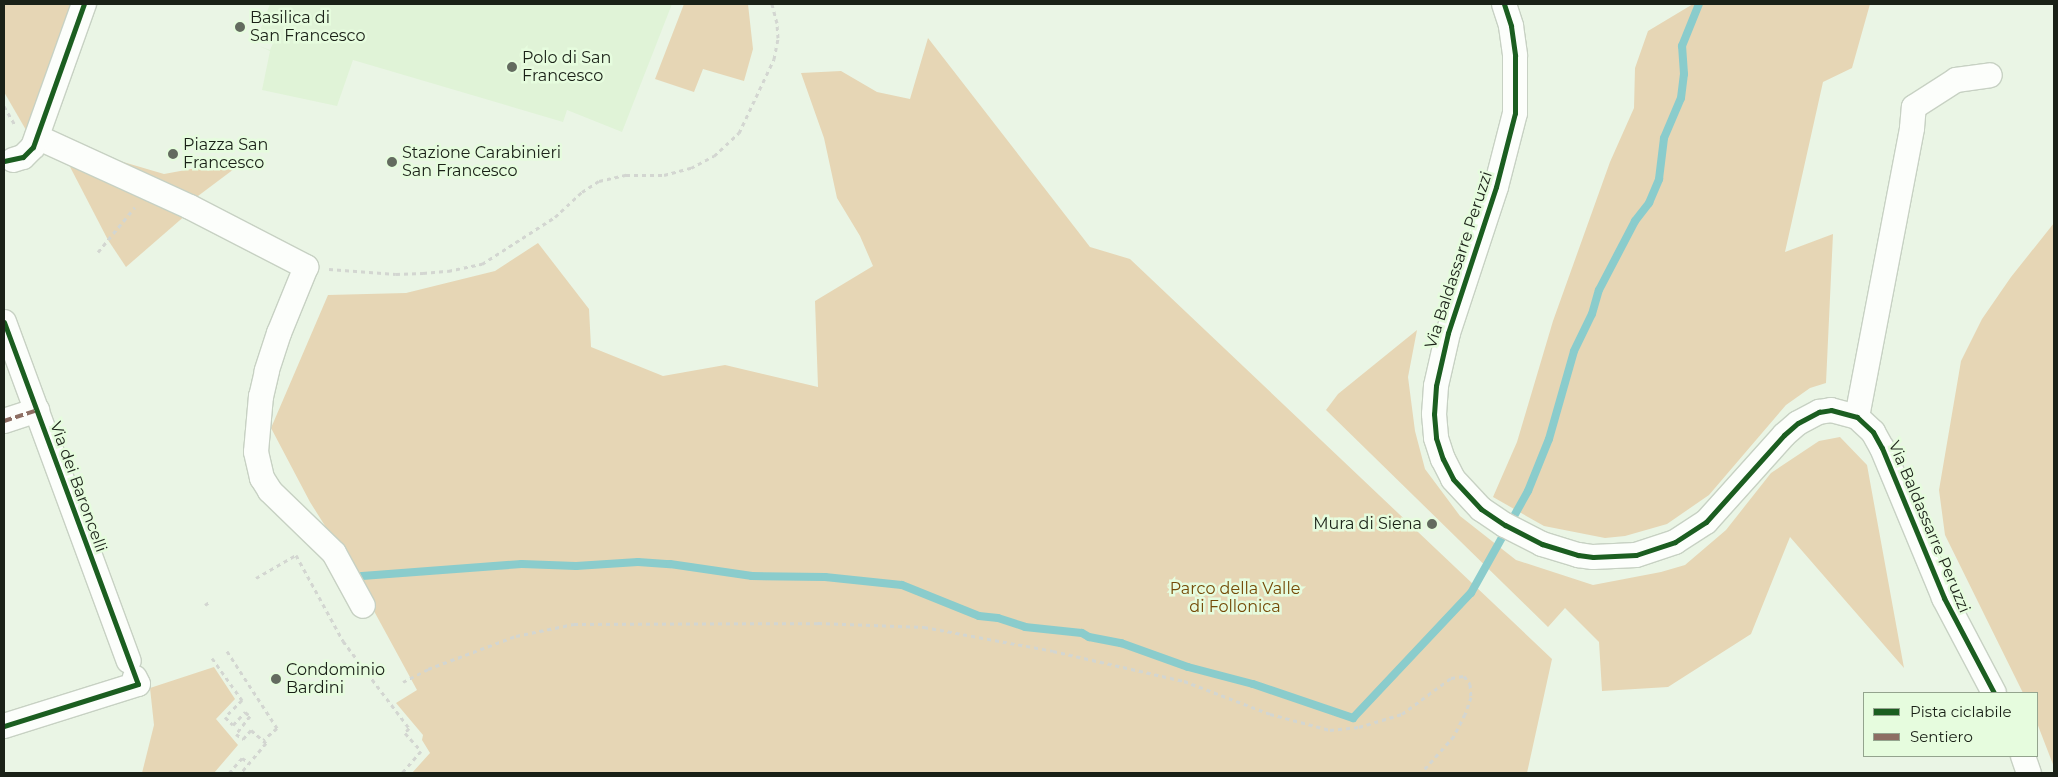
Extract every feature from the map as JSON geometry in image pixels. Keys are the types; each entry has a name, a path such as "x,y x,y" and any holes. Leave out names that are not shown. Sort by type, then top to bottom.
{"street":[{"path":"13,160 30,151 37,138 84,4"},
{"name":"Via Baldassarre Peruzzi","path":"1504,4 1511,26 1516,64 1515,113 1491,207 1443,350 1434,402 1434,426 1442,459 1453,479 1481,508 1533,540 1564,551 1593,557 1622,557 1662,548 1698,529 1715,514 1784,435 1798,423 1819,412 1831,410 1857,417 1873,432 1882,448 1944,598 1993,692"},
{"path":"1857,417 1910,138 1914,108 1956,80 1990,75"},
{"path":"37,138 190,207 306,267 279,333 267,370 261,396 256,452 262,478 270,491 334,553 363,606"},
{"name":"Via dei Baroncelli","path":"4,322 8,357 38,410 57,468 134,674 4,726"},
{"path":"4,421 38,410"},
{"path":"2023,757 2029,773"}],"path":[{"path":"306,267 396,274 448,271 482,264 555,218 582,192 599,181 626,175 664,175 691,168 714,156 739,133 774,59 778,38 777,23 772,4"},
{"path":"98,252 150,189"},
{"path":"256,578 296,555 343,641 409,728 405,733 421,751 402,773"},
{"path":"205,604 211,601"},
{"path":"403,682 428,669 516,636 574,624 818,623 924,627 1053,650 1184,681 1270,714 1330,730 1359,727 1402,714 1451,678 1464,676 1470,684 1471,697 1465,714 1454,736 1421,773"},
{"path":"227,651 277,728 263,740"},
{"path":"212,658 242,700 225,718 233,725 245,712 250,716 236,734 243,739 251,730 266,742 241,773"},
{"path":"228,773 242,758 250,763"}],"shaded area":[{"name":"Polo di San Francesco","path":"270,4 672,4 622,132 567,110 563,122 353,60 337,106 262,90 270,51 259,46 270,50 276,36 260,30"}],"green space":[{"path":"4,4 76,4 26,130 4,92"},
{"path":"684,4 748,4 753,49 744,81 703,69 694,92 655,79"},
{"path":"1693,4 1870,4 1852,68 1823,82 1785,252 1833,234 1826,383 1810,388 1786,405 1709,495 1667,524 1625,536 1605,538 1544,526 1493,497 1517,442 1553,321 1610,162 1634,108 1635,68 1648,31"},
{"name":"Parco della Valle di Follonica","path":"928,38 1090,247 1130,259 1552,659 1527,773 412,773 430,753 422,740 423,735 396,703 417,690 344,556 310,502 271,428 328,295 406,293 495,271 538,243 589,309 591,347 663,376 725,365 818,387 815,301 873,266 860,236 837,198 824,138 801,73 841,71 877,92 910,99"},
{"path":"113,159 164,174 202,167 213,170 234,169 194,199 108,161"},
{"path":"67,161 187,214 126,267 108,240"},
{"path":"2054,223 2054,767 2038,726 2038,692 2023,692 1945,535 1939,490 1961,361 1982,319 2011,277"},
{"path":"1417,330 1408,377 1415,431 1425,469 1460,516 1516,560 1593,585 1661,572 1685,565 1726,530 1771,473 1819,441 1840,437 1867,465 1904,668 1790,537 1751,634 1668,687 1602,691 1599,642 1565,608 1548,627 1326,410 1338,394"},
{"path":"214,667 235,699 216,719 238,745 214,773 142,773 154,725 150,688"}],"waterway":[{"path":"362,576 522,564 576,566 638,562 670,564 752,576 825,577 902,585 979,616 998,618 1025,627 1082,633 1089,637 1121,643 1188,667 1253,684 1353,718 1471,593 1528,491 1549,439 1574,351 1592,314 1599,290 1635,221 1649,203 1659,179 1664,138 1681,98 1684,74 1682,46 1699,4"}],"marked path":[{"path":"4,421 37,410"}],"cycle path":[{"path":"4,161 23,157 33,147 84,4"},
{"path":"1504,4 1511,26 1515,56 1515,113 1496,187 1448,333 1436,386 1434,414 1436,438 1443,459 1453,479 1481,509 1505,525 1542,544 1578,555 1593,557 1636,555 1675,542 1706,522 1784,435 1798,423 1819,412 1831,410 1857,417 1873,432 1882,448 1944,598 1993,692"},
{"path":"4,322 138,684 4,726"}],"place":[{"name":"Basilica di San Francesco","path":"240,27"},
{"name":"Polo di San Francesco","path":"512,67"},
{"name":"Piazza San Francesco","path":"173,154"},
{"name":"Stazione Carabinieri San Francesco","path":"392,162"},
{"name":"Mura di Siena","path":"1432,524"},
{"name":"Condominio Bardini","path":"276,679"}]}
